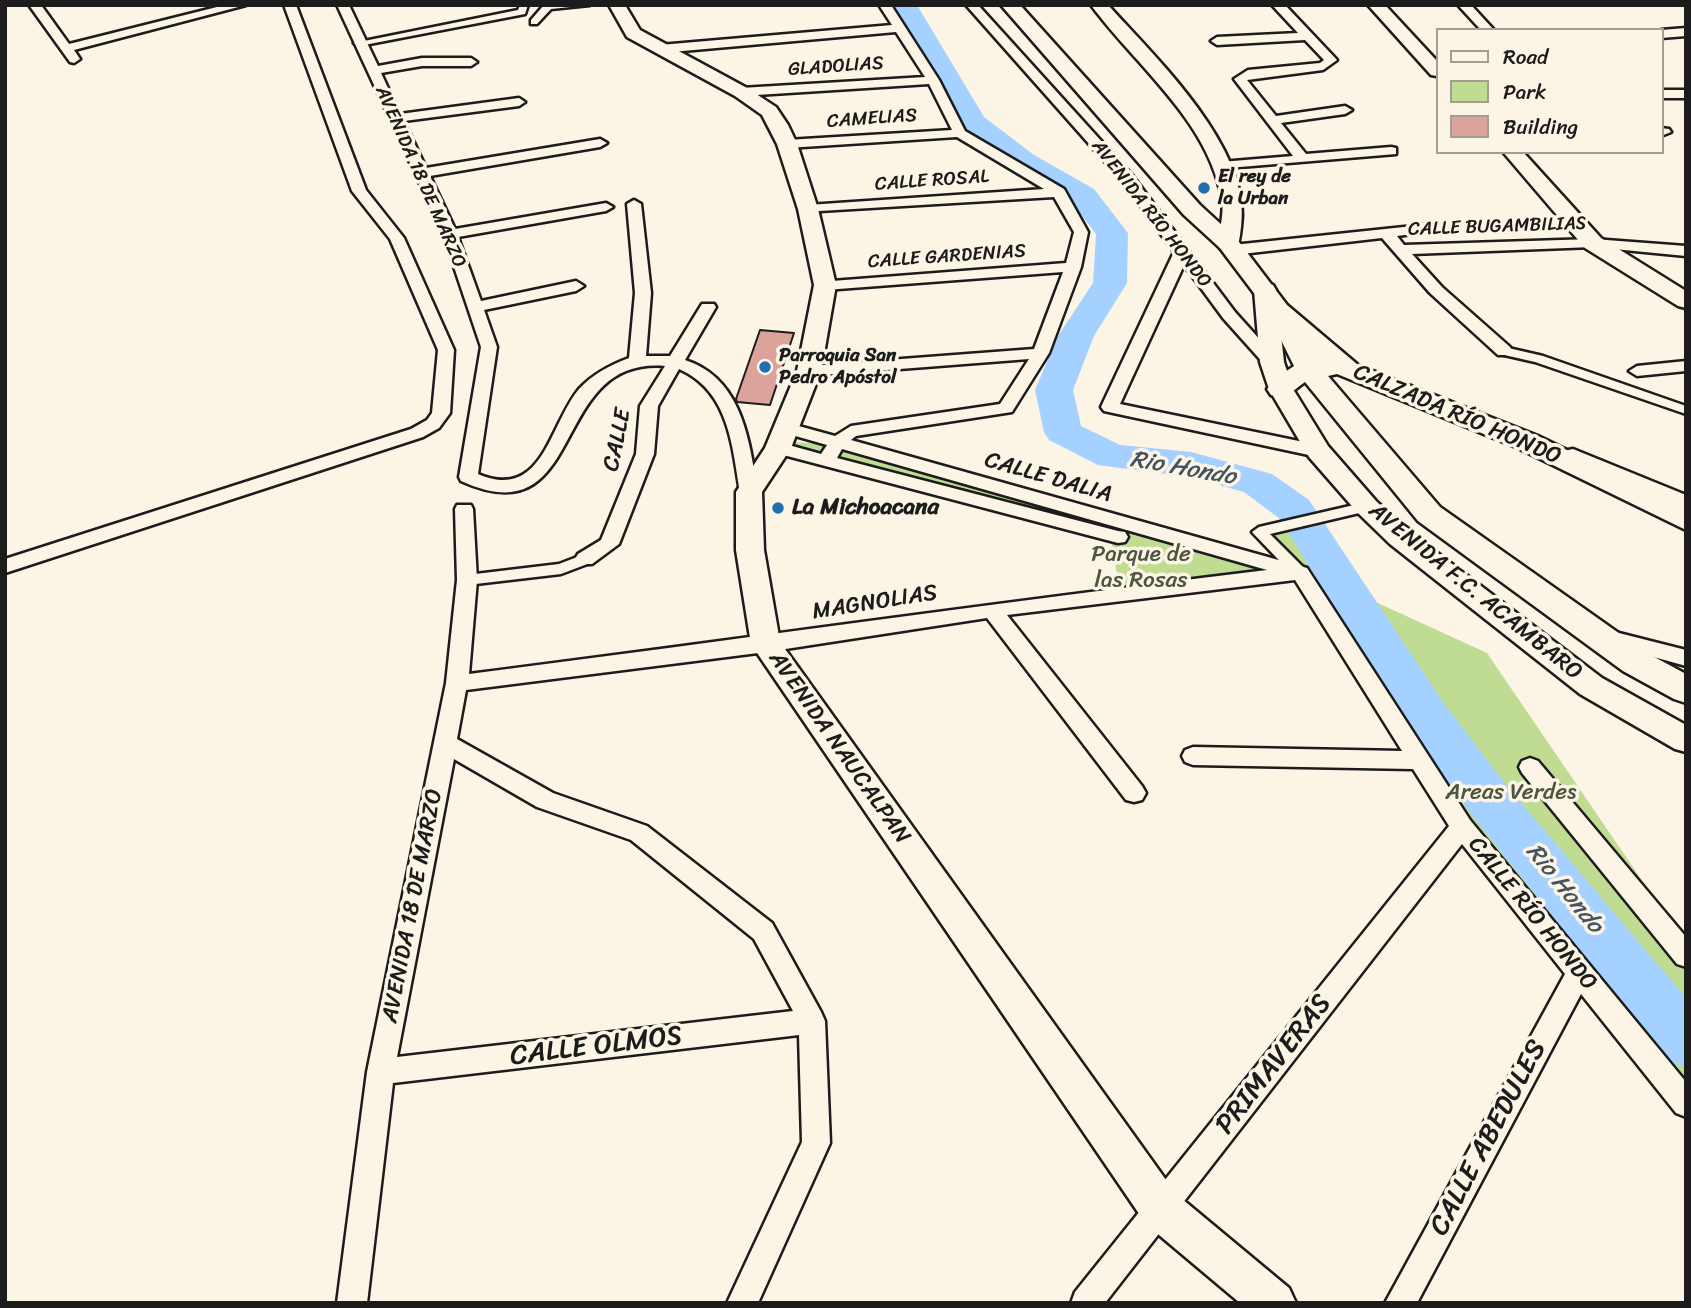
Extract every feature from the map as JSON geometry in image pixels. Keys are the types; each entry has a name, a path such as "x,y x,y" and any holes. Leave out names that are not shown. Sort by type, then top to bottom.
{"main road":[{"path":"617,5 633,33 741,92 769,111 787,144 808,209 825,285 809,371 781,437 749,492"},
{"name":"CALZADA RÍO HONDO","path":"1010,5 1192,211 1230,247"},
{"name":"CALZADA RÍO HONDO","path":"1029,5 1195,189 1230,247 1272,300 1349,371 1528,442 1686,520"},
{"path":"1099,5 1151,62 1185,106 1221,166 1232,198 1230,247"},
{"path":"1376,5 1436,70"},
{"path":"1514,154 1593,243 1686,301"},
{"name":"AVENIDA F.C. ACAMBARO","path":"1272,300 1272,362 1281,389 1318,451 1367,507 1400,538 1591,686 1686,740"},
{"name":"AVENIDA F.C. ACAMBARO","path":"1272,300 1309,370 1429,514 1636,662 1686,690"},
{"path":"1281,389 1292,376 1309,370 1326,367 1349,371"},
{"path":"1528,442 1599,466 1686,505"},
{"path":"1528,442 1588,480 1686,528"},
{"name":"AVENIDA NAUCALPAN","path":"749,492 750,550 766,645 1161,1209 1274,1303"},
{"name":"AVENIDA F.C. ACAMBARO","path":"1601,635 1686,680"}],"street":[{"path":"35,5 75,60"},
{"path":"66,48 240,5"},
{"path":"5,566 417,433 433,424 441,413 446,350 397,237 359,191 290,5"},
{"name":"AVENIDA 18 DE MARZO","path":"343,5 450,234 489,347 468,477 481,484 503,486 527,481 545,467 584,393 607,372 637,359"},
{"path":"534,22 548,6 586,5"},
{"path":"831,452 852,431 1006,408 1041,353 1073,267 1081,232 1059,192 960,133 933,80 885,5"},
{"name":"AVENIDA RÍO HONDO","path":"972,5 1128,178 1229,315 1272,362"},
{"path":"1278,5 1330,57 1328,63 1248,74 1240,79 1303,159"},
{"path":"1464,5 1486,28"},
{"path":"359,43 523,8"},
{"path":"660,49 901,28"},
{"path":"1663,34 1686,32"},
{"path":"1217,41 1310,36"},
{"path":"373,71 422,62 471,62"},
{"name":"GLADOLIAS","path":"741,92 933,80"},
{"path":"1663,94 1686,94"},
{"path":"398,118 519,102"},
{"path":"1273,120 1345,110"},
{"name":"CAMELIAS","path":"787,144 960,133"},
{"path":"421,173 600,144"},
{"path":"1221,166 1391,151"},
{"name":"CALLE ROSAL","path":"808,209 1059,192"},
{"path":"634,204 643,293 637,359 676,360 709,379 730,407 749,492"},
{"path":"450,234 606,207"},
{"path":"1386,233 1423,229"},
{"name":"CALLE BUGAMBILIAS","path":"1230,247 1386,233 1400,250 1593,243 1686,251"},
{"path":"1400,250 1436,290 1504,351 1539,359 1686,410"},
{"path":"1182,252 1110,407 1318,451"},
{"name":"CALLE GARDENIAS","path":"825,285 1073,267"},
{"path":"474,307 576,286"},
{"name":"CALLE","path":"585,559 609,544 645,454 649,406 708,307"},
{"path":"809,371 1041,353"},
{"path":"1637,371 1686,366"},
{"name":"CALLE DALIA","path":"781,437 1035,508 1270,578"},
{"path":"1300,573 1259,533 1367,507"},
{"name":"CALLE DALIA","path":"1035,508 1300,573"},
{"name":"AVENIDA 18 DE MARZO","path":"352,1303 381,1072 457,683 467,580 464,509"},
{"path":"467,580 561,569 585,559"},
{"name":"MAGNOLIAS","path":"457,683 766,645 992,610 1300,573"},
{"name":"CALLE RÍO HONDO","path":"1300,573 1462,827 1686,1104"},
{"path":"992,610 1134,793"},
{"path":"1601,635 1686,658"},
{"path":"445,743 545,800 639,833 763,931 812,1021 816,1143 742,1303"},
{"path":"1193,756 1420,760"},
{"path":"1530,767 1686,956"},
{"name":"PRIMAVERAS","path":"1086,1303 1462,827"},
{"name":"CALLE ABEDULES","path":"1400,1303 1579,973"},
{"name":"CALLE OLMOS","path":"381,1072 812,1021"}],"green space":[{"name":"Parque de las Rosas","path":"778,441 837,445 1298,572 1259,532 1301,523 1330,565 1300,573 1121,595 1110,536 836,462"},
{"name":"Areas Verdes","path":"1345,588 1487,653 1686,945 1686,1103 1421,760 1360,609"}],"building":[{"name":"Parroquia San Pedro Apóstol","path":"760,330 794,333 770,405 737,402 736,399"}],"waterway":[{"name":"Rio Hondo","path":"904,5 973,122 1023,161 1083,196 1112,233 1110,283 1076,336 1054,390 1063,432 1112,456 1191,465 1258,483 1295,510 1428,718 1489,800 1686,1041"}],"place":[{"name":"El rey de la Urban","path":"1204,188"},
{"name":"Parroquia San Pedro Apóstol","path":"765,367"},
{"name":"La Michoacana","path":"778,508"}]}
